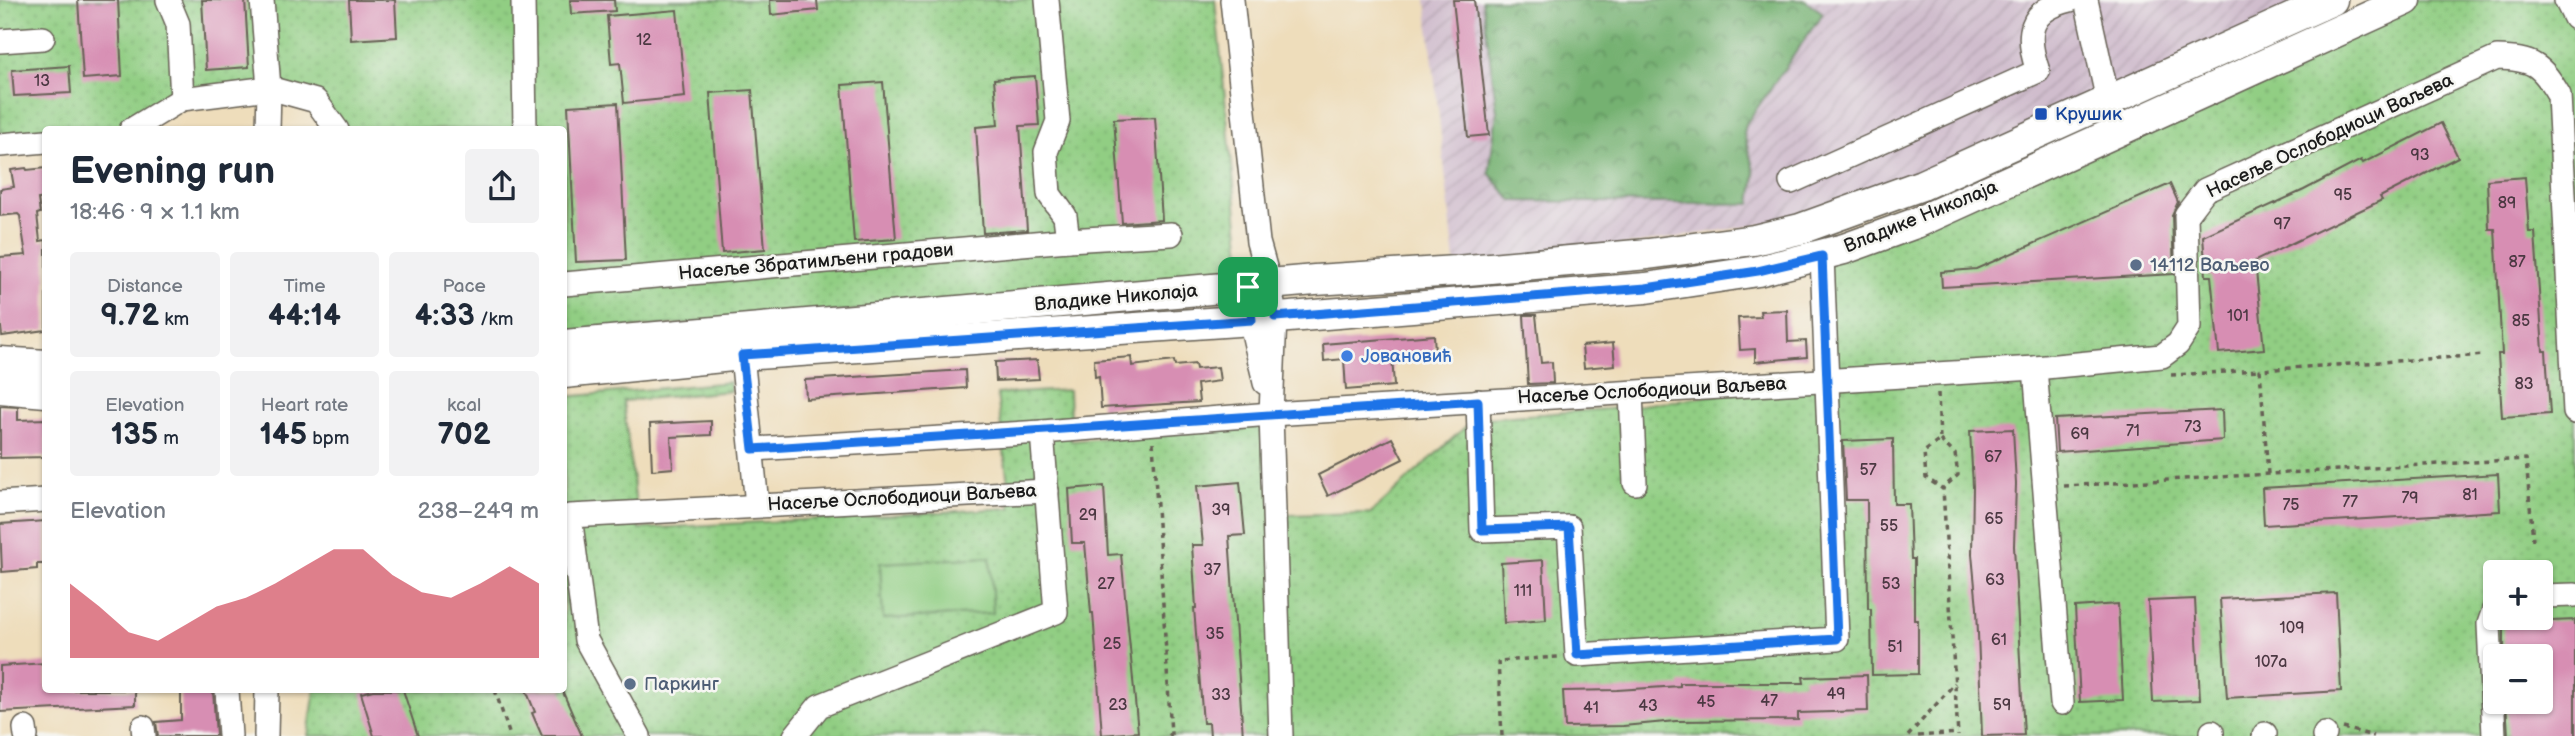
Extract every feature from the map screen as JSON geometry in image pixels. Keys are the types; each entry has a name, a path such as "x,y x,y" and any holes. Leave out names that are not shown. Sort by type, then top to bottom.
{"main road":[{"name":"Владике Николаја","path":"567,345 1648,254 1754,240 1823,221 1922,185 2332,0"},
{"name":"Владике Николаја","path":"567,373 742,355 1646,288 1758,271 1822,256 1916,223 2406,0"},
{"path":"0,362 42,365"},
{"path":"0,388 42,392"}],"street":[{"path":"169,0 178,24 181,99"},
{"path":"262,0 269,88 268,126"},
{"path":"523,0 525,126"},
{"path":"1232,0 1258,242 1259,286 1271,414 1281,736"},
{"path":"1791,182 2038,71 2030,33 2038,15 2052,4 2070,0"},
{"path":"2086,0 2108,101"},
{"path":"2566,0 2575,18"},
{"path":"1048,1 1058,121 1046,152 1049,194 1065,216 1068,240"},
{"path":"0,41 43,38"},
{"name":"Насеље Ослободиоци Ваљева","path":"753,449 1042,432 1271,414 2035,368 2162,356 2178,344 2189,327 2186,215 2205,190 2497,58 2522,59 2545,71 2559,95 2575,412"},
{"path":"137,126 181,99 269,88 316,101 334,126"},
{"path":"0,145 42,141"},
{"name":"Насеље Збратимљени градови","path":"567,284 1068,240 1171,234"},
{"path":"1478,401 1482,530 1569,527 1577,655 1837,639 1822,256"},
{"name":"Насеље Ослободиоци Ваљева","path":"742,355 757,505"},
{"path":"2035,368 2062,703"},
{"path":"1631,393 1635,484"},
{"path":"795,736 819,706 1056,612 1042,432"},
{"name":"Насеље Ослободиоци Ваљева","path":"639,736 586,640 570,516 1047,491"},
{"path":"0,503 42,500"},
{"path":"2553,595 2575,594"},
{"path":"2489,630 2494,736"},
{"path":"228,693 230,736"},
{"path":"266,736 267,693"}],"path":[{"path":"2268,474 2260,370 2485,355"},
{"path":"1936,374 1941,440 1955,454 1958,475 1943,489"},
{"path":"1151,424 1171,734 1169,736"},
{"path":"1941,440 1924,453 1926,478 1943,489"},
{"path":"2045,487 2526,460 2533,540"},
{"path":"1918,736 1958,735 1943,489"},
{"path":"1502,736 1499,661 1577,655"},
{"path":"1908,736 1955,683"},
{"path":"496,693 510,736"},
{"path":"2324,735 2334,724 2351,732 2374,736"}],"shaded area":[{"path":"1426,0 2332,0 1857,210 1456,271"}],"green space":[{"path":"0,0 1215,0 1241,254 1235,269 1221,282 567,333 567,126 335,126 316,101 182,99 136,126 42,126 42,141 0,145"},
{"path":"1482,0 1805,0 1823,13 1746,124 1744,134 1755,174 1751,204 1512,201 1489,173 1497,111"},
{"path":"2405,0 2566,0 2575,18 2575,736 308,736 315,693 567,693 567,397 730,382 730,391 623,401 639,529 1011,508 997,394 1069,390 1071,441 1260,425 1284,515 1371,513 1474,419 1619,408 1826,380 1822,256"},
{"path":"990,557 993,613 883,619 880,563"}],"building":[{"path":"78,0 118,0 122,76 83,79"},
{"path":"202,0 245,0 249,67 206,70"},
{"path":"349,0 395,0 397,37 351,40"},
{"path":"570,0 614,0 615,11 571,14"},
{"path":"770,0 817,0 818,10 771,15"},
{"path":"1453,0 1474,0 1489,135 1468,137"},
{"path":"677,10 685,97 624,103 620,63 611,64 607,16"},
{"path":"69,66 71,93 14,96 12,70"},
{"path":"1035,76 1039,125 1020,126 1027,230 983,233 976,127 998,125 994,79"},
{"path":"883,82 896,239 854,242 842,85"},
{"path":"752,90 765,249 722,253 710,93"},
{"path":"618,103 626,260 576,262 568,106"},
{"path":"1155,117 1162,220 1122,223 1114,119"},
{"path":"2441,123 2458,157 2380,197 2382,200 2255,261 2264,349 2219,353 2211,276 2206,276 2203,236 2304,190 2361,160 2363,163"},
{"path":"42,168 42,198 38,199 40,213 37,214 42,241 42,331 2,336 0,257 26,255 20,216 0,216 0,189 14,187 11,170"},
{"path":"2525,177 2529,232 2535,232 2550,414 2502,417 2498,354 2502,354 2495,229 2489,229 2487,180"},
{"path":"2170,184 2178,202 2172,215 2174,274 1942,287 1941,272 1976,269"},
{"path":"1787,310 1788,342 1806,341 1807,357 1755,362 1755,349 1740,350 1738,318 1761,317 1760,311"},
{"path":"1524,315 1536,315 1541,363 1552,362 1553,383 1528,384"},
{"path":"1434,335 1435,352 1392,356 1394,386 1346,390 1344,359 1324,361 1323,344"},
{"path":"1613,343 1615,365 1584,368 1582,346"},
{"path":"1131,357 1132,366 1174,361 1175,366 1195,364 1196,369 1218,367 1220,381 1197,384 1199,402 1101,408 1099,376 1095,377 1094,360"},
{"path":"1037,360 1039,379 996,381 995,362"},
{"path":"965,370 966,388 806,399 805,380"},
{"path":"0,406 18,407 18,420 42,419 42,457 0,458"},
{"path":"2222,410 2223,440 2057,452 2055,419"},
{"path":"711,421 711,435 671,437 673,468 652,470 650,424"},
{"path":"2013,429 2016,484 2014,546 2024,735 1982,736 1972,554 1973,486 1970,431"},
{"path":"1392,438 1403,459 1328,496 1318,475"},
{"path":"1893,439 1894,504 1909,504 1911,559 1914,559 1914,620 1918,620 1918,674 1872,675 1871,609 1868,609 1867,500 1846,500 1843,441"},
{"path":"2498,474 2500,511 2264,525 2262,488"},
{"path":"1240,482 1245,535 1229,536 1243,736 1210,736 1209,723 1203,723 1194,608 1192,545 1203,545 1197,486"},
{"path":"1104,486 1108,555 1121,554 1138,732 1102,735 1085,543 1072,543 1069,489"},
{"path":"42,521 42,564 37,564 37,569 2,572 0,524"},
{"path":"1543,560 1546,620 1504,623 1501,563"},
{"path":"2336,593 2341,691 2227,698 2220,599"},
{"path":"2195,599 2200,700 2153,702 2148,601"},
{"path":"2118,604 2123,700 2080,702 2075,607"},
{"path":"2575,620 2575,736 2508,736 2507,714 2553,714 2553,644 2504,644 2504,630 2553,630 2553,621"},
{"path":"42,663 42,693 135,693 135,705 0,712 0,666"},
{"path":"1867,675 1868,711 1798,713 1798,720 1676,721 1623,726 1565,727 1563,691 1680,686 1680,683 1804,683 1803,677"},
{"path":"181,693 213,693 216,736 158,736 156,722 181,720"},
{"path":"361,693 404,693 418,736 374,736"},
{"path":"527,693 563,693 582,736 542,736 532,713 535,712"}],"place":[{"name":"Крушик","path":"2041,114"},
{"name":"14112 Ваљево","path":"2136,265"},
{"name":"Јовановић","path":"1347,356"},
{"name":"Паркинг","path":"630,684"}],"route":[{"path":"1822,256 1837,639 1577,655 1569,527 1482,530 1478,401 1042,432 753,449 742,355 1252,320 1248,287 1270,285 1275,317 1646,288 1758,271 1822,256"}]}
